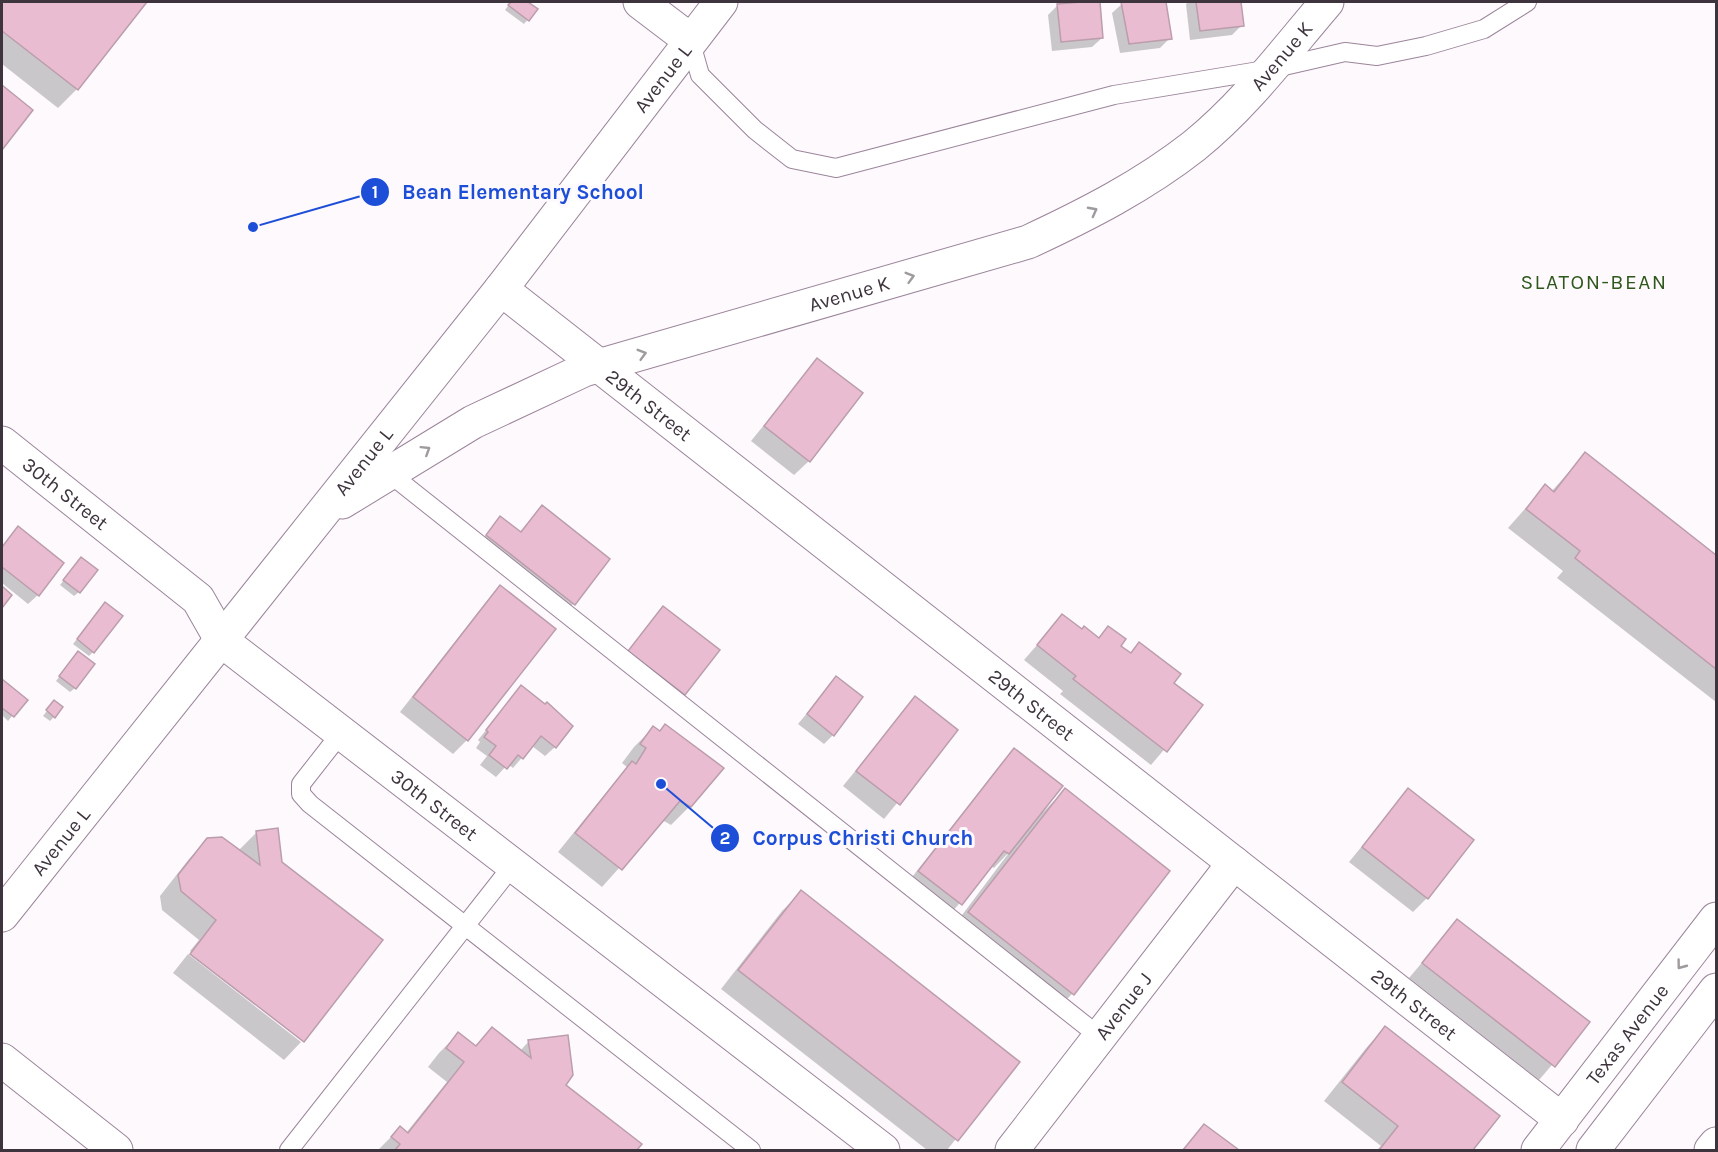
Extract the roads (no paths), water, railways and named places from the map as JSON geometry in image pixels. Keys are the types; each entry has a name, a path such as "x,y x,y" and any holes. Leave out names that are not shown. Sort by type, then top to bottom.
{"main road":[{"path":"640,2 690,40"},
{"name":"Avenue L","path":"2,915 501,289 721,2"},
{"name":"Avenue K","path":"323,513 473,422 541,388 600,366 1028,242 1092,212 1158,172 1211,130 1244,100 1327,2"},
{"name":"29th Street","path":"501,289 1562,1120"},
{"name":"30th Street","path":"2,443 198,599 222,641 883,1150"},
{"name":"Avenue J","path":"1012,1150 1234,863"},
{"name":"Texas Avenue","path":"1538,1150 1716,919"},
{"path":"1593,1150 1716,990"},
{"path":"1603,1150 1716,1018"},
{"path":"2,1060 116,1150"},
{"path":"1711,1150 1716,1144"}],"lane":[{"path":"690,40 700,75 755,130 792,159 836,168 1114,95 1271,69 1345,52 1377,56 1426,46 1484,29 1527,2"},
{"path":"389,473 1100,1037"},
{"path":"341,733 302,784 301,794 310,804 751,1150"},
{"path":"289,1150 513,865"}],"place":[{"name":"Bean Elementary School","path":"253,227"},
{"name":"Corpus Christi Church","path":"661,784"}],"district":[{"name":"SLATON-BEAN","path":"1594,282"}]}
